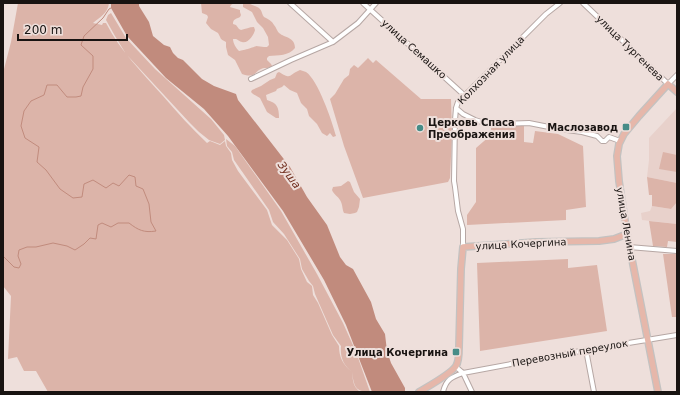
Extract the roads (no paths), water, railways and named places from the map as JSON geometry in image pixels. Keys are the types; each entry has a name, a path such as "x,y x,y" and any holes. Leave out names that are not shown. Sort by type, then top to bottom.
{"main road":[{"name":"улица Тургенева","path":"668,84 677,92"},
{"path":"620,141 629,128 668,84"},
{"name":"улица Ленина","path":"620,141 618,150 619,181 627,234 658,392"},
{"name":"улица Кочергина","path":"456,367 459,351 460,269 463,247 536,242 599,241 614,239 627,234"},
{"path":"421,391 448,374 456,367"}],"street":[{"path":"290,3 333,42"},
{"name":"улица Семашко","path":"363,3 464,95"},
{"path":"250,79 333,42 358,23 376,3"},
{"path":"550,3 555,6"},
{"name":"Колхозная улица","path":"463,247 463,230 458,211 454,181 455,120 458,102 555,6 560,3"},
{"name":"улица Тургенева","path":"583,3 668,84"},
{"path":"668,84 677,75"},
{"path":"456,108 463,114 485,123 529,123 582,132 597,136 602,141 605,141 609,137 620,141"},
{"path":"629,247 677,251"},
{"name":"Перевозный переулок","path":"463,373 677,335"},
{"path":"586,350 594,392"},
{"path":"456,367 463,373 472,392"},
{"path":"443,392 448,381 463,373"}],"water":[{"name":"Зуша","path":"111,3 139,3 139,6 149,22 153,36 164,45 170,47 178,58 183,60 202,79 214,86 236,94 238,100 290,167 307,197 327,225 340,257 346,265 353,269 371,302 376,319 385,334 387,351 391,363 405,388 405,392 372,392 346,325 324,280 283,211 228,136 204,109 166,78 127,36 111,8"}],"waterway":[{"path":"3,256 14,267 19,268 21,264 18,256 19,250 27,247 36,247 53,243 67,246 75,250 90,238 96,239 98,225 102,223 111,227 118,223 129,223 141,230 148,232 156,231 151,222 149,204 143,189 136,186 135,177 129,175 119,186 113,183 106,188 93,180 84,184 82,197 73,198 60,189 46,170 37,162 39,147 25,138 21,126 24,111 31,101 44,95 47,85 57,85 67,97 81,96 83,87 93,69 93,56 81,45 84,36 111,8"}],"place":[{"name":"Маслозавод","path":"626,127"},
{"name":"Церковь Спаса Преображения","path":"420,128"},
{"name":"Улица Кочергина","path":"456,352"}]}
